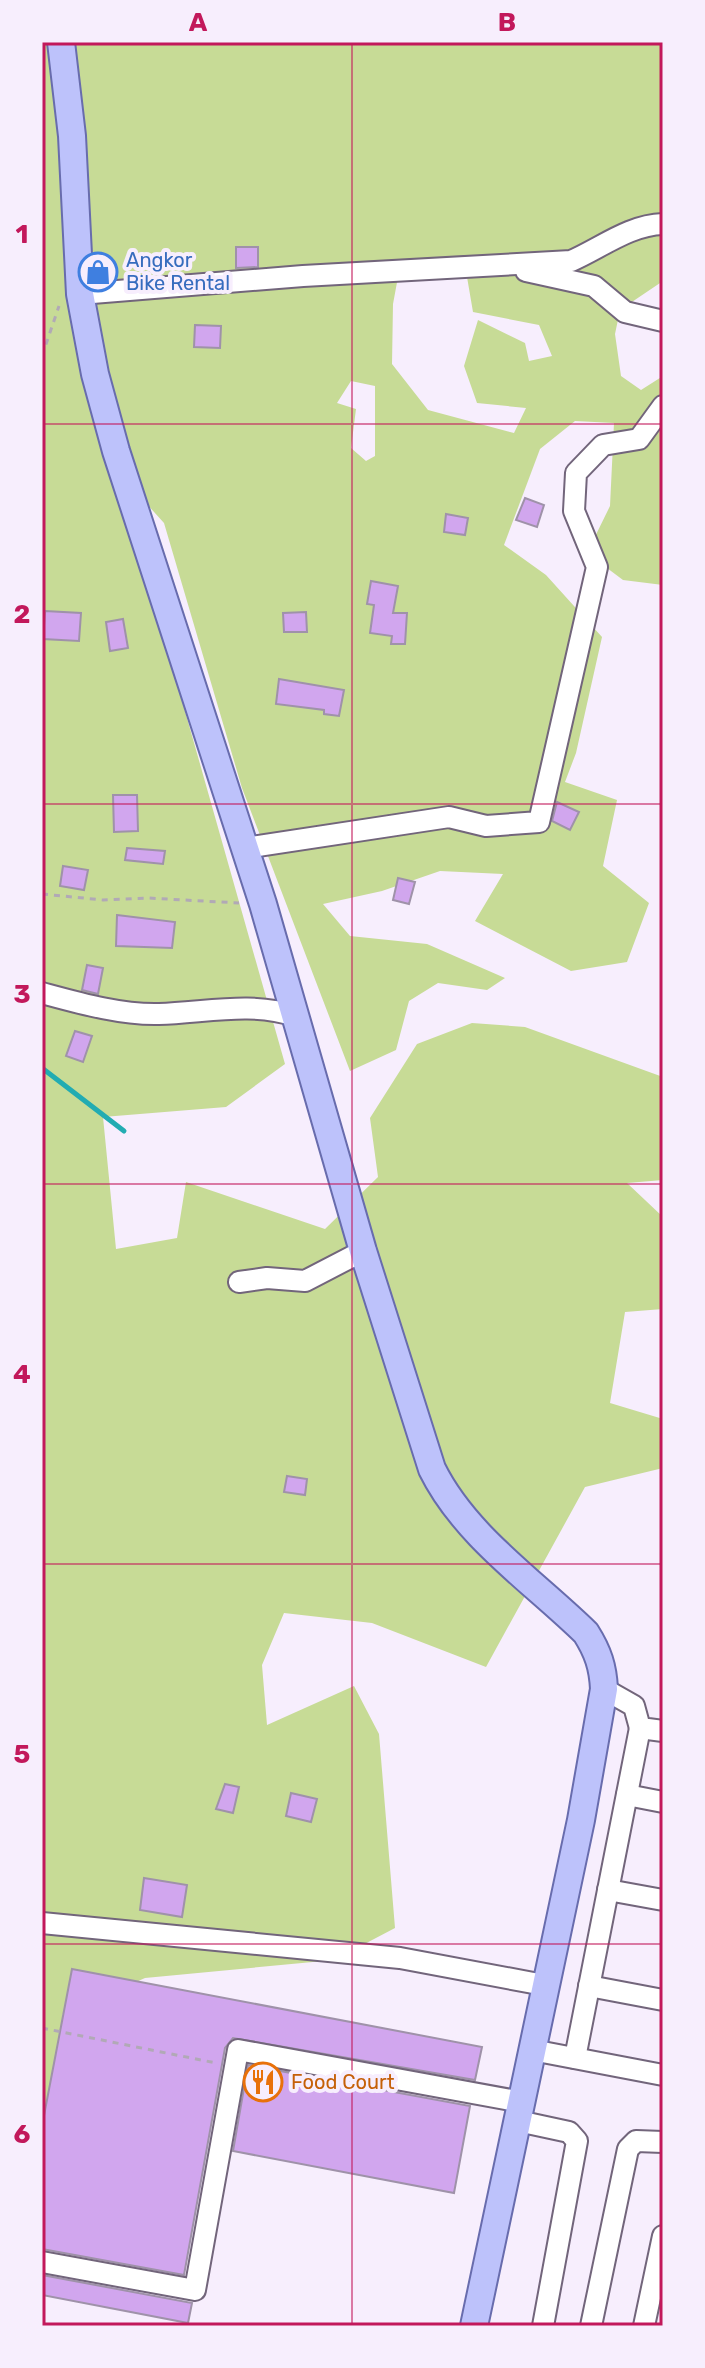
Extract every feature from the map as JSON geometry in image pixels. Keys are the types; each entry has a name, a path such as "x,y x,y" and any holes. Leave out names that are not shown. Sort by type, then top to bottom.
{"main road":[{"path":"61,42 72,136 80,294 95,374 116,451 263,904 363,1251 432,1469 443,1492 465,1520 586,1633 599,1654 604,1689 581,1820 474,2326"}],"street":[{"path":"80,294 303,276 519,267 571,261 633,228 663,224"},
{"path":"519,267 534,275 594,286 625,312 663,321"},
{"path":"245,848 449,817 486,826 539,822 597,567 574,511 576,473 603,445 639,439 663,406"},
{"path":"42,993 109,1009 156,1014 261,1008 295,1016"},
{"path":"239,1282 267,1278 305,1281 363,1251"},
{"path":"575,2058 640,1728 634,1706 604,1689"},
{"path":"640,1728 663,1731"},
{"path":"627,1795 663,1802"},
{"path":"608,1890 663,1900"},
{"path":"42,1923 400,1958 544,1985"},
{"path":"589,1986 663,2000"},
{"path":"42,2262 195,2290 238,2050 520,2112 569,2132 577,2141 543,2326"},
{"path":"532,2050 663,2075"},
{"path":"591,2326 628,2149 636,2141 663,2142"},
{"path":"644,2326 663,2236"}],"path":[{"path":"42,894 103,900 148,898 263,904"},
{"path":"42,2028 235,2066"}],"green space":[{"path":"42,42 663,42 663,281 620,310 615,334 621,376 641,390 663,376 663,585 623,580 587,553 610,506 614,423 575,421 540,449 504,545 546,575 602,637 576,753 565,782 617,800 603,866 649,903 627,962 571,971 475,921 503,874 440,871 382,891 323,904 350,936 427,944 505,978 487,990 438,983 409,1001 396,1050 350,1071 242,788 164,523 117,471 285,1064 226,1107 103,1117 116,1249 177,1238 186,1182 325,1229 378,1177 370,1118 417,1044 472,1023 525,1027 663,1077 663,1180 627,1183 663,1217 663,1309 625,1312 610,1403 663,1419 663,1468 585,1487 486,1667 372,1623 284,1613 262,1665 267,1725 354,1686 379,1734 395,1928 334,1960 145,1978 62,2015 158,2104 42,2223","holes":["398,277 467,277 473,312 539,325 552,356 529,361 525,343 478,320 464,366 477,403 526,408 514,433 428,410 392,364 393,304","351,381 375,386 375,456 366,461 351,448 356,409 337,403"]}],"building":[{"path":"236,247 258,247 258,267 236,268"},
{"path":"195,325 221,326 220,348 194,347"},
{"path":"525,498 544,505 537,527 516,520"},
{"path":"446,514 468,518 465,535 444,532"},
{"path":"371,581 398,586 393,613 407,613 405,644 391,644 392,636 370,633 374,605 367,604"},
{"path":"45,611 81,613 79,641 43,639"},
{"path":"306,612 307,632 284,632 283,613"},
{"path":"123,619 128,648 110,651 106,622"},
{"path":"279,679 344,690 339,716 324,714 324,710 276,704"},
{"path":"113,795 137,795 138,831 114,832"},
{"path":"557,802 579,812 570,830 552,821"},
{"path":"127,848 165,851 163,864 125,860"},
{"path":"63,866 88,870 84,890 60,886"},
{"path":"398,878 415,882 409,904 393,900"},
{"path":"117,915 175,922 172,948 116,946"},
{"path":"87,965 103,968 98,994 82,990"},
{"path":"75,1031 92,1036 83,1062 66,1056"},
{"path":"287,1476 307,1479 305,1495 284,1492"},
{"path":"225,1784 239,1787 233,1813 216,1809"},
{"path":"291,1793 317,1799 311,1822 286,1816"},
{"path":"144,1878 187,1885 182,1917 140,1910"},
{"path":"72,1969 482,2047 475,2080 233,2038 225,2048 184,2275 42,2249 42,2126"},
{"path":"248,2065 470,2106 454,2193 233,2151"},
{"path":"42,2275 192,2303 188,2323 42,2295"}],"waterway":[{"path":"42,1068 124,1131"}],"place":[{"name":"Angkor Bike Rental","path":"98,272"},
{"name":"Food Court","path":"263,2082"}]}
